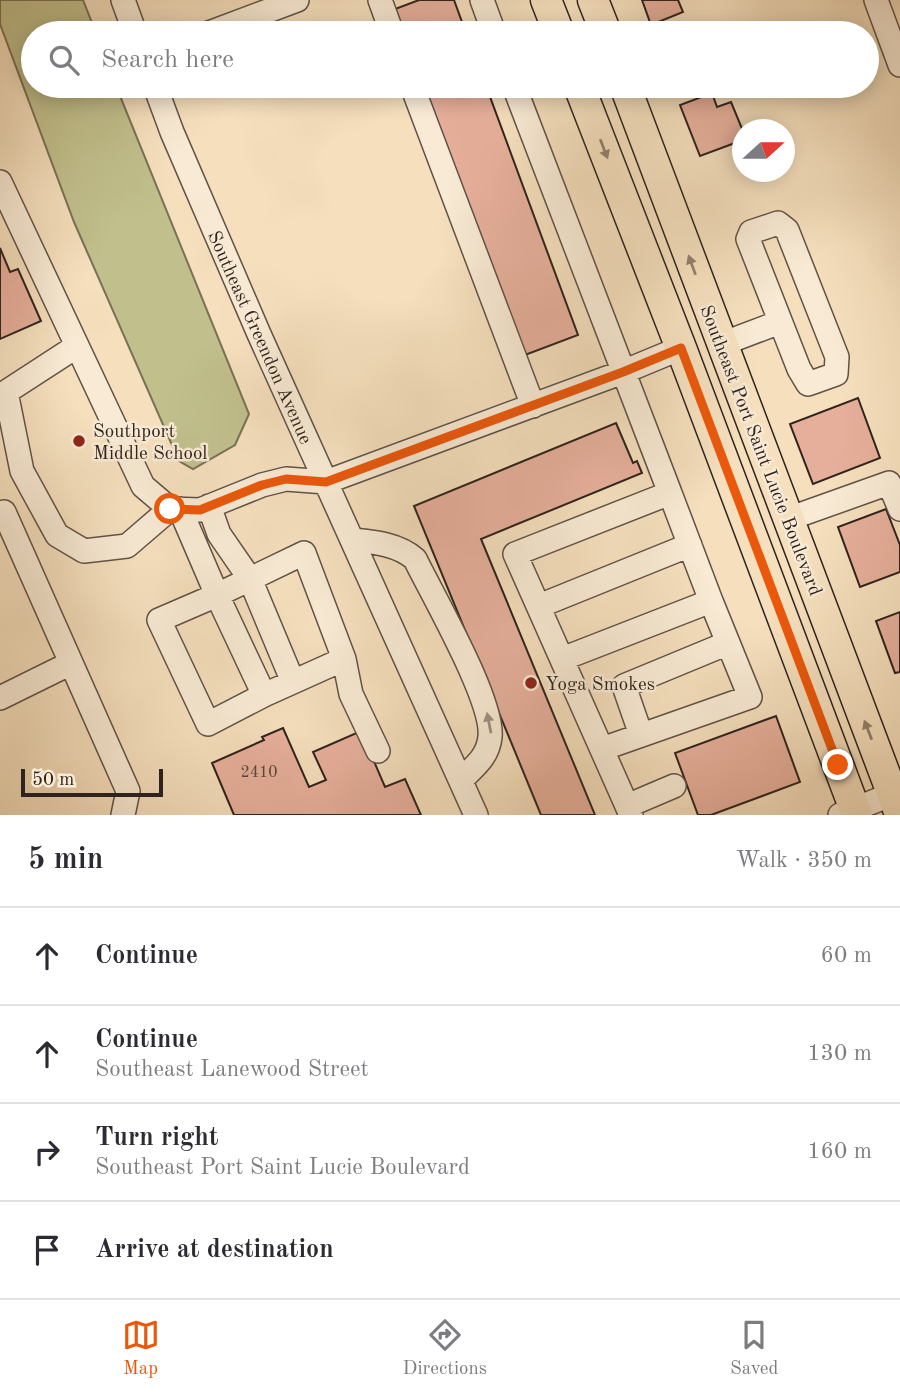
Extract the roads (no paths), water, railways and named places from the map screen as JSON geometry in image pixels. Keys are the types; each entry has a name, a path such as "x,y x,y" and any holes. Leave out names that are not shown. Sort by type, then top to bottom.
{"main road":[{"path":"546,0 554,21"},
{"path":"593,0 601,21"},
{"name":"Southeast Port Saint Lucie Boulevard","path":"584,98 681,348 851,813"},
{"name":"Southeast Port Saint Lucie Boulevard","path":"630,98 788,519 898,800"}],"street":[{"path":"123,0 131,21"},
{"path":"227,21 243,10 297,0"},
{"path":"380,0 388,21"},
{"path":"482,0 490,21"},
{"path":"876,0 900,65"},
{"name":"Southeast Greendon Avenue","path":"159,98 208,218 476,815"},
{"path":"417,98 533,406"},
{"path":"519,98 750,698 602,749"},
{"path":"0,182 143,486 175,509 264,695"},
{"path":"778,223 787,230 837,358 836,374 808,384 780,322 748,239 751,232 778,223"},
{"path":"722,344 780,322"},
{"path":"77,346 6,391 22,471 57,536 84,551 127,546 175,509 200,510 262,485 286,479 326,482 681,348"},
{"path":"788,519 889,482 900,509"},
{"path":"670,493 516,554 629,810 674,786"},
{"path":"209,506 219,534 250,579 293,682"},
{"path":"1,509 31,523 52,526"},
{"path":"1,509 128,791 123,815"},
{"path":"353,540 373,541 399,549 415,559 472,673 491,735 482,760 461,780"},
{"path":"539,606 690,545"},
{"path":"344,659 208,724 159,620 304,553 344,659 351,694 378,751"},
{"path":"562,659 712,601"},
{"path":"641,735 624,686 728,643"},
{"path":"0,698 71,663"},
{"path":"851,813 898,800"}],"place":[{"name":"Southport Middle School","path":"79,441"},
{"name":"Yoga Smokes","path":"531,683"}]}
